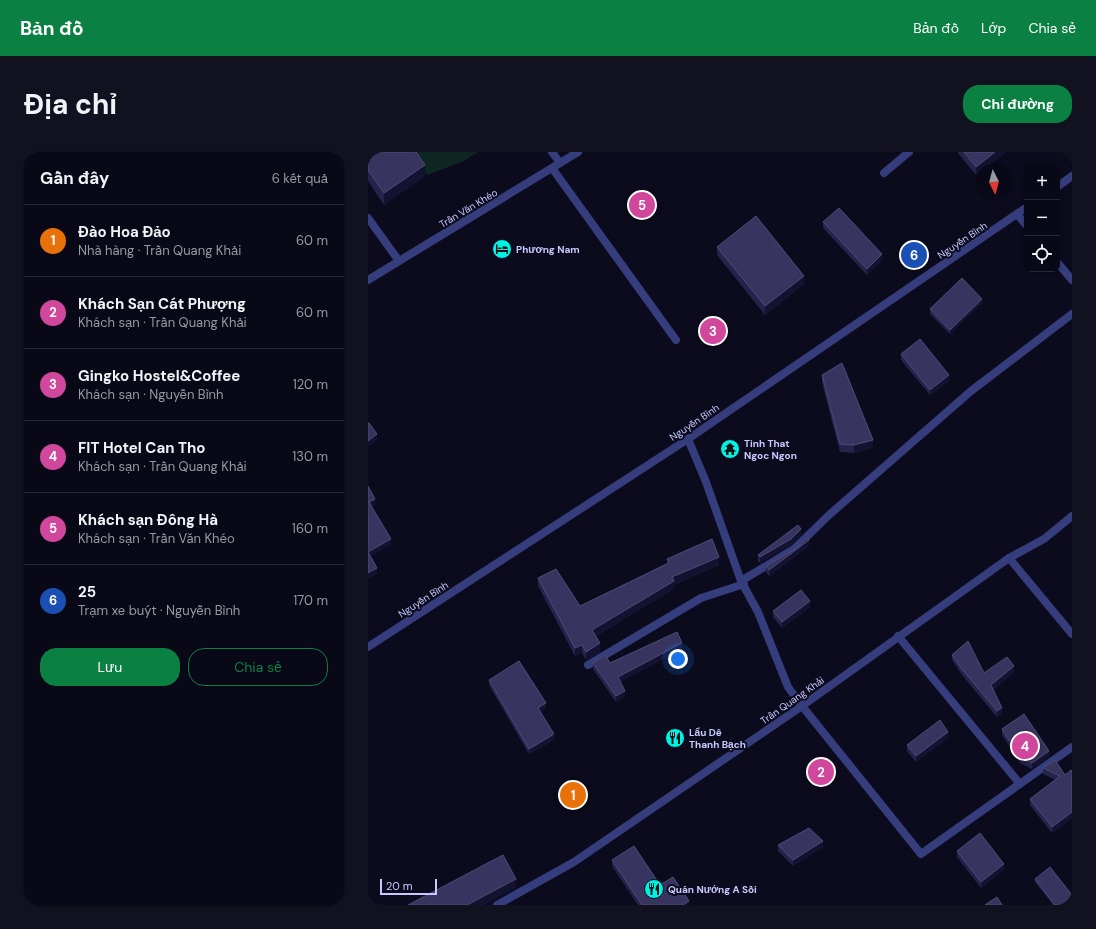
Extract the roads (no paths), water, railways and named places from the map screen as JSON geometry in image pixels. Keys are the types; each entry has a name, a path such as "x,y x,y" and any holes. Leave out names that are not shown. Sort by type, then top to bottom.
{"street":[{"path":"552,152 560,163"},
{"name":"Trần Văn Khéo","path":"368,280 578,152"},
{"path":"884,173 909,152"},
{"path":"552,168 676,340"},
{"path":"1060,185 1072,176"},
{"name":"Nguyễn Bình","path":"368,647 688,439 1024,209"},
{"path":"1017,214 1024,222"},
{"path":"368,218 399,261"},
{"path":"1060,266 1072,280"},
{"path":"588,665 701,598 742,582 794,549 829,515 971,391 1072,314"},
{"path":"688,439 706,482 742,582 758,612 788,687 921,854 1072,747"},
{"name":"Trần Quang Khải","path":"497,905 574,862 802,706 1009,558 1044,539 1072,516"},
{"path":"1009,558 1072,634"},
{"path":"898,636 1020,784"}],"place":[{"name":"Khách sạn Đông Hà","path":"642,205"},
{"name":"Phương Nam","path":"502,249"},
{"name":"25","path":"914,255"},
{"name":"Gingko Hostel&Coffee","path":"713,331"},
{"name":"Tinh That Ngoc Ngon","path":"730,449"},
{"name":"Lẩu Dê Thanh Bạch","path":"675,738"},
{"name":"FIT Hotel Can Tho","path":"1025,746"},
{"name":"Khách Sạn Cát Phượng","path":"821,772"},
{"name":"Đào Hoa Đảo","path":"573,795"},
{"name":"Quán Nướng A Sồi","path":"654,889"}]}
